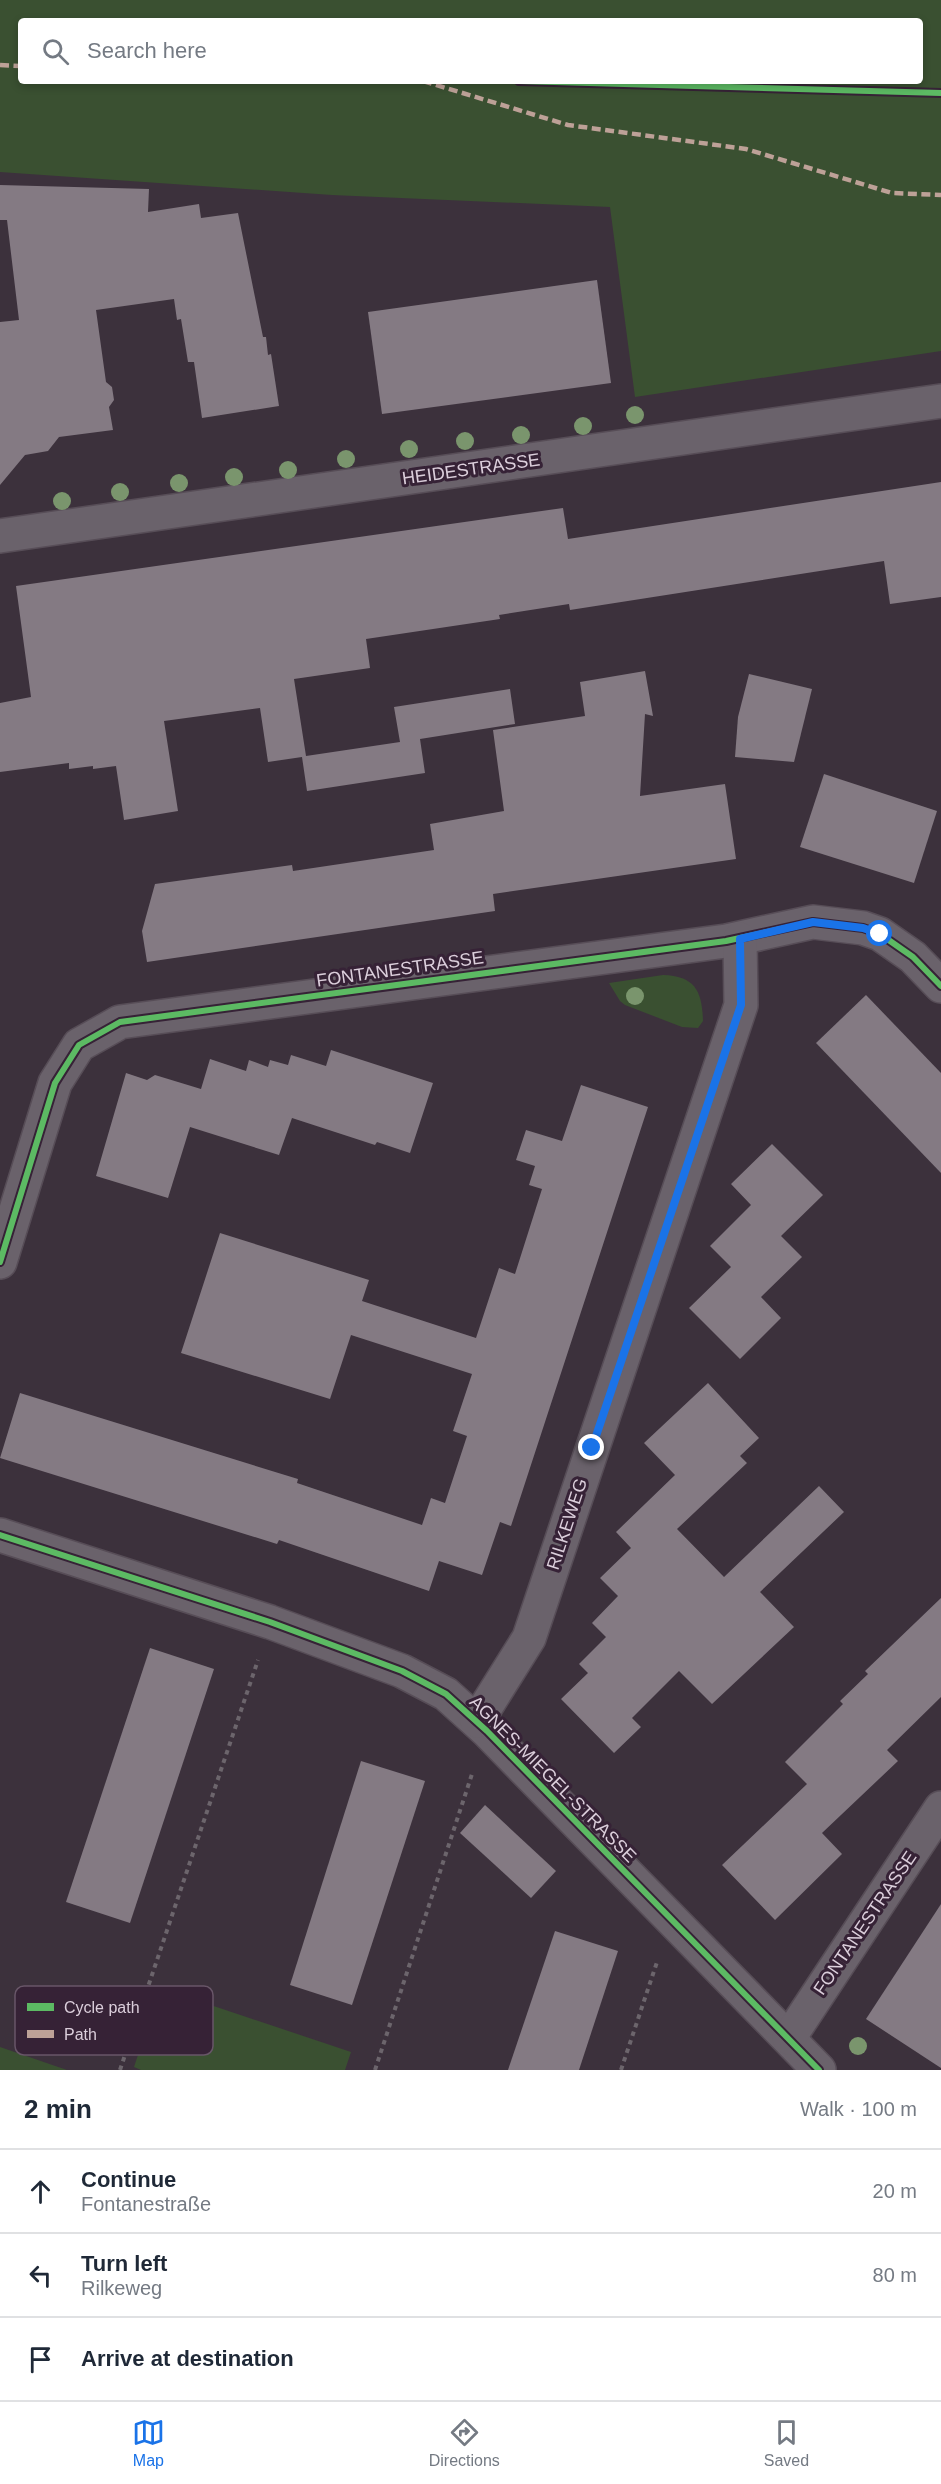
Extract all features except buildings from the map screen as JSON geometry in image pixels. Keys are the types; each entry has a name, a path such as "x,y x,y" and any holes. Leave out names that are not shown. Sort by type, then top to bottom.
{"street":[{"name":"HEIDESTRASSE","path":"0,536 941,401"},
{"name":"FONTANESTRASSE","path":"0,1262 55,1083 79,1045 120,1022 740,939 813,922 863,928 880,934 913,957 941,986"},
{"name":"RILKEWEG","path":"482,1726 533,1627 741,1005 740,939"},
{"name":"AGNES-MIEGEL-STRASSE","path":"0,1535 270,1622 402,1671 446,1694 482,1726 819,2070"},
{"name":"FONTANESTRASSE","path":"789,2038 941,1808"}],"path":[{"path":"148,1986 270,1622"},
{"path":"375,2070 482,1726"},
{"path":"621,2070 671,1921"},
{"path":"120,2070 125,2055"}],"green space":[{"path":"0,0 941,0 941,351 635,397 610,207 332,195 0,172"},
{"path":"663,975 683,978 695,987 701,1001 703,1021 698,1028 682,1027 625,1005 609,983"},
{"path":"213,2006 351,2052 345,2070 141,2070 134,2067 138,2055 213,2055"},
{"path":"0,2047 15,2052 15,2055 23,2055 67,2070 0,2070"}],"marked path":[{"path":"0,65 18,66"},
{"path":"433,84 568,125 746,149 892,193 941,195"}],"cycle path":[{"path":"624,84 941,93"},
{"path":"0,1262 55,1083 79,1045 120,1022 726,941 813,922 863,928 880,934 913,957 941,986"},
{"path":"0,1535 270,1622 402,1671 446,1694 487,1731 819,2070"}],"route":[{"path":"592,1448 741,1005 740,939 813,922 863,928 880,934"}]}
